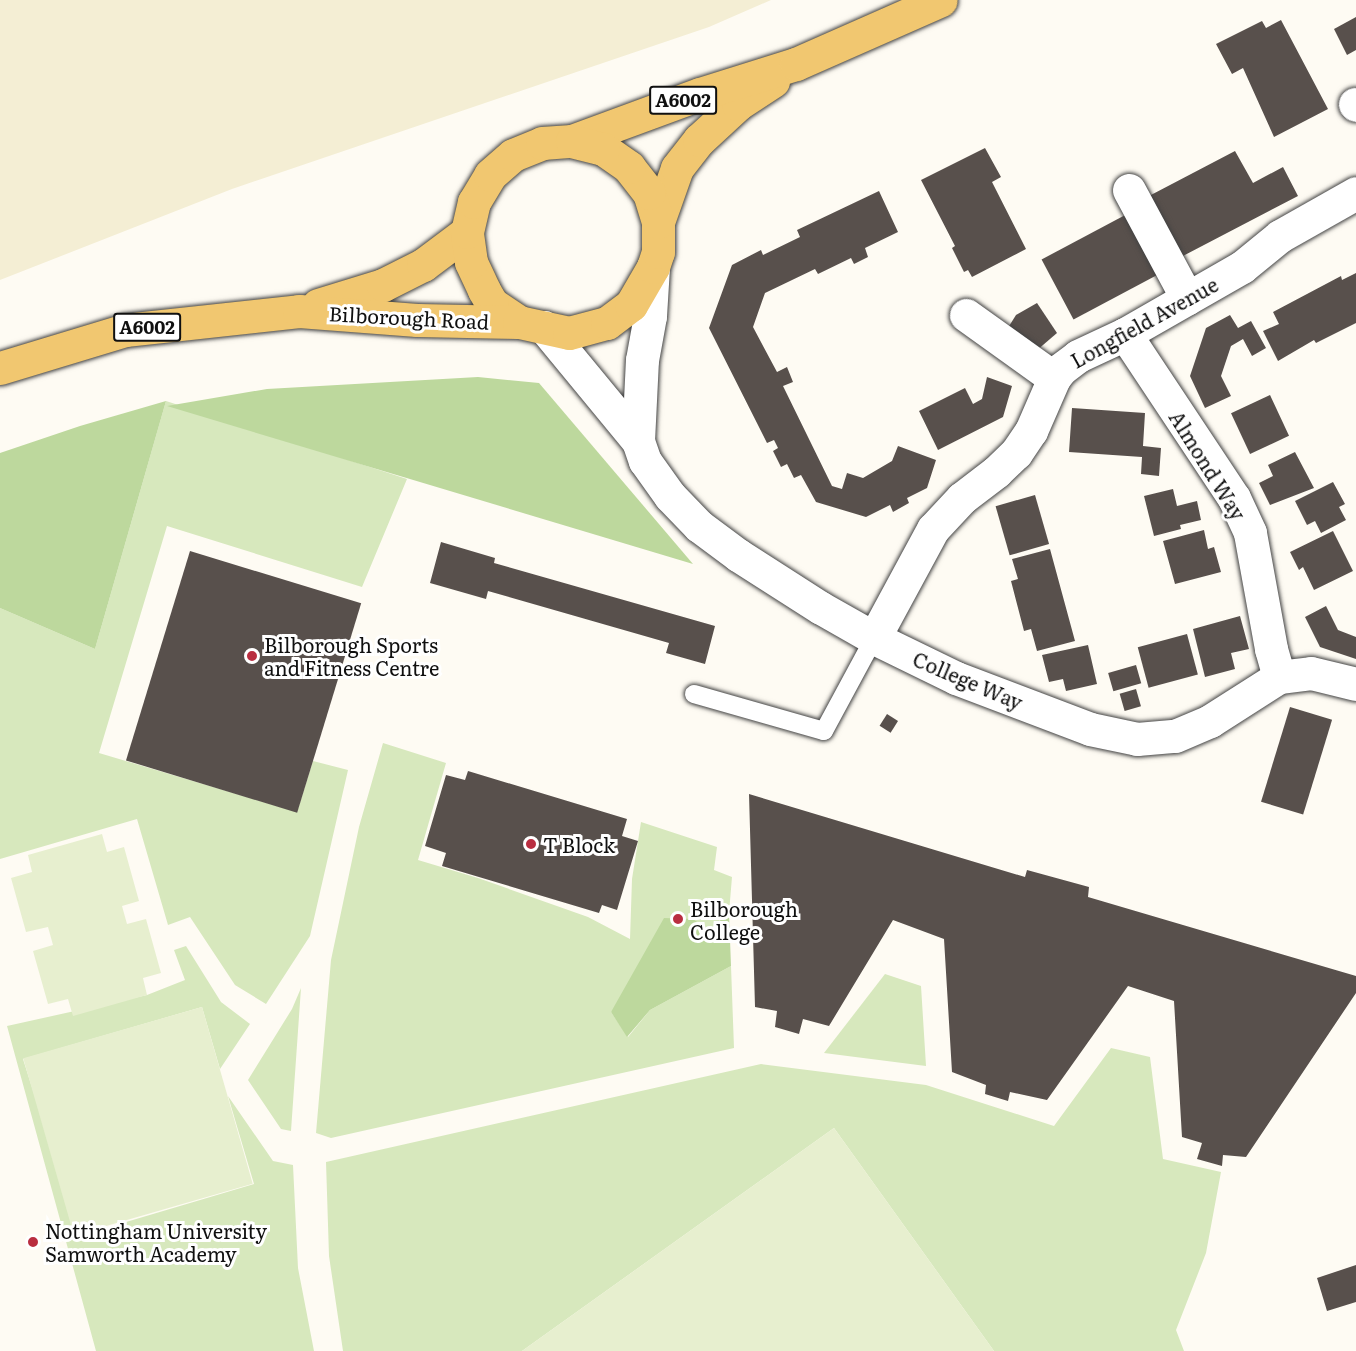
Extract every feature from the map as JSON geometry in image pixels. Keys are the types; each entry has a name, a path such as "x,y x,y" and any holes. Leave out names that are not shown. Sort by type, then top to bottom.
{"main road":[{"name":"Bilborough Road","path":"532,325 492,304 471,262 467,232 474,202 490,175 513,155 542,143 572,141 699,94 796,64 941,0"},
{"name":"Bilborough Road","path":"658,222 677,168 699,140 738,104 796,64"},
{"name":"Bilborough Road","path":"0,368 125,330 299,311 417,320 532,325 569,333 607,323 631,305 653,267 658,252 658,222 649,193 629,167 603,149 572,141"},
{"name":"Bilborough Road","path":"299,311 384,285 423,265 467,232"}],"street":[{"path":"1129,190 1188,298"},
{"name":"Longfield Avenue","path":"874,638 933,529 962,498 1016,453 1031,431 1054,378 1078,357 1125,334 1242,267 1280,236 1356,193"},
{"name":"College Way","path":"653,267 650,316 642,360 638,441 645,461 670,496 699,526 738,555 874,638 956,678 1090,729 1137,739 1174,736 1210,721 1280,677 1311,673 1356,684"},
{"path":"966,315 1054,378"},
{"name":"College Way","path":"532,325 638,441"},
{"name":"Almond Way","path":"1125,334 1234,498 1250,533 1271,648 1280,677"}],"lane":[{"path":"694,694 824,731 874,638"}],"shaded area":[{"path":"0,0 771,0 709,27 232,189 0,280"}],"green space":[{"path":"478,377 539,383 693,564 167,406 267,389"},
{"path":"166,401 407,479 362,587 167,526 99,753 297,812 313,761 348,770 310,936 266,1004 235,985 190,917 168,925 137,819 0,859 0,608 95,649"},
{"path":"166,401 95,649 0,608 0,453 80,426"},
{"path":"383,743 446,763 418,860 478,878 588,917 630,939 632,879 641,822 717,847 714,870 732,877 729,913 611,1012 628,1037 650,1010 731,966 734,1048 331,1138 316,1133 331,960 359,827"},
{"path":"102,834 107,852 124,847 139,901 122,906 127,924 146,919 161,973 143,978 147,995 73,1016 68,999 48,1004 33,951 53,945 48,927 26,932 11,878 32,872 28,855"},
{"path":"729,913 731,966 650,1010 627,1037 611,1012 664,918 693,919 708,930"},
{"path":"186,946 221,1002 250,1024 220,1069 202,1007 23,1059 79,1236 254,1184 228,1096 273,1161 293,1165 298,1268 314,1351 96,1351 7,1026 147,995 185,980 174,950"},
{"path":"885,974 921,986 926,1066 824,1053"},
{"path":"301,988 291,1131 281,1129 248,1080 292,1009"},
{"path":"202,1007 253,1184 74,1235 23,1058"},
{"path":"1111,1048 1150,1057 1163,1159 1221,1172 1206,1253 1176,1330 1184,1351 994,1351 834,1128 522,1351 343,1351 329,1256 326,1162 761,1064 926,1085 1054,1126"},
{"path":"834,1128 994,1351 522,1351"}],"building":[{"path":"1356,17 1356,50 1347,55 1334,29"},
{"path":"1281,20 1328,109 1274,137 1243,68 1232,74 1216,44 1262,21 1266,28"},
{"path":"985,148 1001,177 992,182 1026,249 972,277 968,270 964,272 952,248 955,246 921,180"},
{"path":"1235,151 1253,183 1283,167 1298,196 1181,257 1149,196"},
{"path":"879,191 898,232 865,248 868,257 854,264 851,258 818,274 815,269 765,293 753,327 777,372 787,367 793,382 783,386 832,486 842,489 847,473 863,478 892,461 898,446 936,460 927,488 907,498 909,503 893,512 890,505 866,517 816,502 801,475 794,478 787,464 781,467 773,451 778,448 774,440 767,443 709,328 732,265 761,250 763,255 800,237 797,230"},
{"path":"1129,213 1161,273 1074,320 1042,259"},
{"path":"1356,273 1356,323 1316,343 1314,340 1278,361 1263,331 1279,324 1273,312 1341,276 1342,280"},
{"path":"1037,303 1057,333 1036,351 1006,331 1016,315"},
{"path":"1230,315 1238,328 1251,321 1266,348 1252,356 1243,339 1231,346 1221,376 1231,396 1205,408 1190,376 1206,328"},
{"path":"987,377 1012,386 1003,417 938,450 919,411 965,388 973,404 982,399"},
{"path":"1270,395 1289,436 1250,454 1231,413"},
{"path":"1072,408 1145,413 1143,446 1161,448 1159,476 1141,474 1142,457 1069,452"},
{"path":"1295,452 1314,488 1270,505 1259,483 1273,476 1268,465"},
{"path":"1333,482 1345,504 1339,507 1346,520 1321,533 1315,521 1307,525 1295,501"},
{"path":"1173,489 1177,506 1197,501 1201,520 1180,525 1181,529 1154,536 1144,496"},
{"path":"1035,495 1049,544 1010,555 996,506"},
{"path":"1204,530 1208,549 1214,547 1221,572 1175,584 1163,541"},
{"path":"1333,531 1353,571 1314,590 1303,567 1299,570 1290,552"},
{"path":"441,542 495,558 494,563 715,626 705,664 666,653 669,643 488,591 486,599 430,583"},
{"path":"1050,549 1075,641 1037,651 1031,629 1024,631 1011,581 1018,579 1012,559"},
{"name":"Bilborough Sports and Fitness Centre","path":"190,551 361,603 297,813 126,760"},
{"path":"1326,606 1338,630 1356,637 1356,659 1320,647 1305,617"},
{"path":"1240,616 1249,649 1231,653 1235,669 1205,677 1193,629"},
{"path":"1187,634 1198,675 1149,688 1138,647"},
{"path":"1088,645 1097,684 1066,691 1063,679 1049,682 1042,655"},
{"path":"1136,665 1141,683 1113,691 1108,673"},
{"path":"1136,689 1141,706 1125,711 1120,694"},
{"path":"1290,707 1332,720 1303,815 1261,802"},
{"path":"887,714 898,721 891,733 880,726"},
{"name":"T Block","path":"468,771 627,819 622,836 638,841 617,910 602,905 599,913 442,866 446,853 425,846 446,775 465,780"},
{"path":"749,794 1025,877 1027,870 1089,887 1088,897 1356,976 1356,993 1246,1157 1223,1155 1222,1166 1197,1159 1202,1143 1182,1137 1174,1001 1128,986 1047,1100 1010,1092 1008,1101 985,1094 986,1085 952,1072 944,939 893,920 829,1026 803,1019 799,1034 775,1027 777,1011 755,1007"},
{"path":"1356,1265 1356,1302 1327,1311 1317,1278"}],"place":[{"name":"Bilborough Sports and Fitness Centre","path":"252,656"},
{"name":"T Block","path":"531,844"},
{"name":"Bilborough College","path":"678,919"},
{"name":"Nottingham University Samworth Academy","path":"33,1242"}]}
